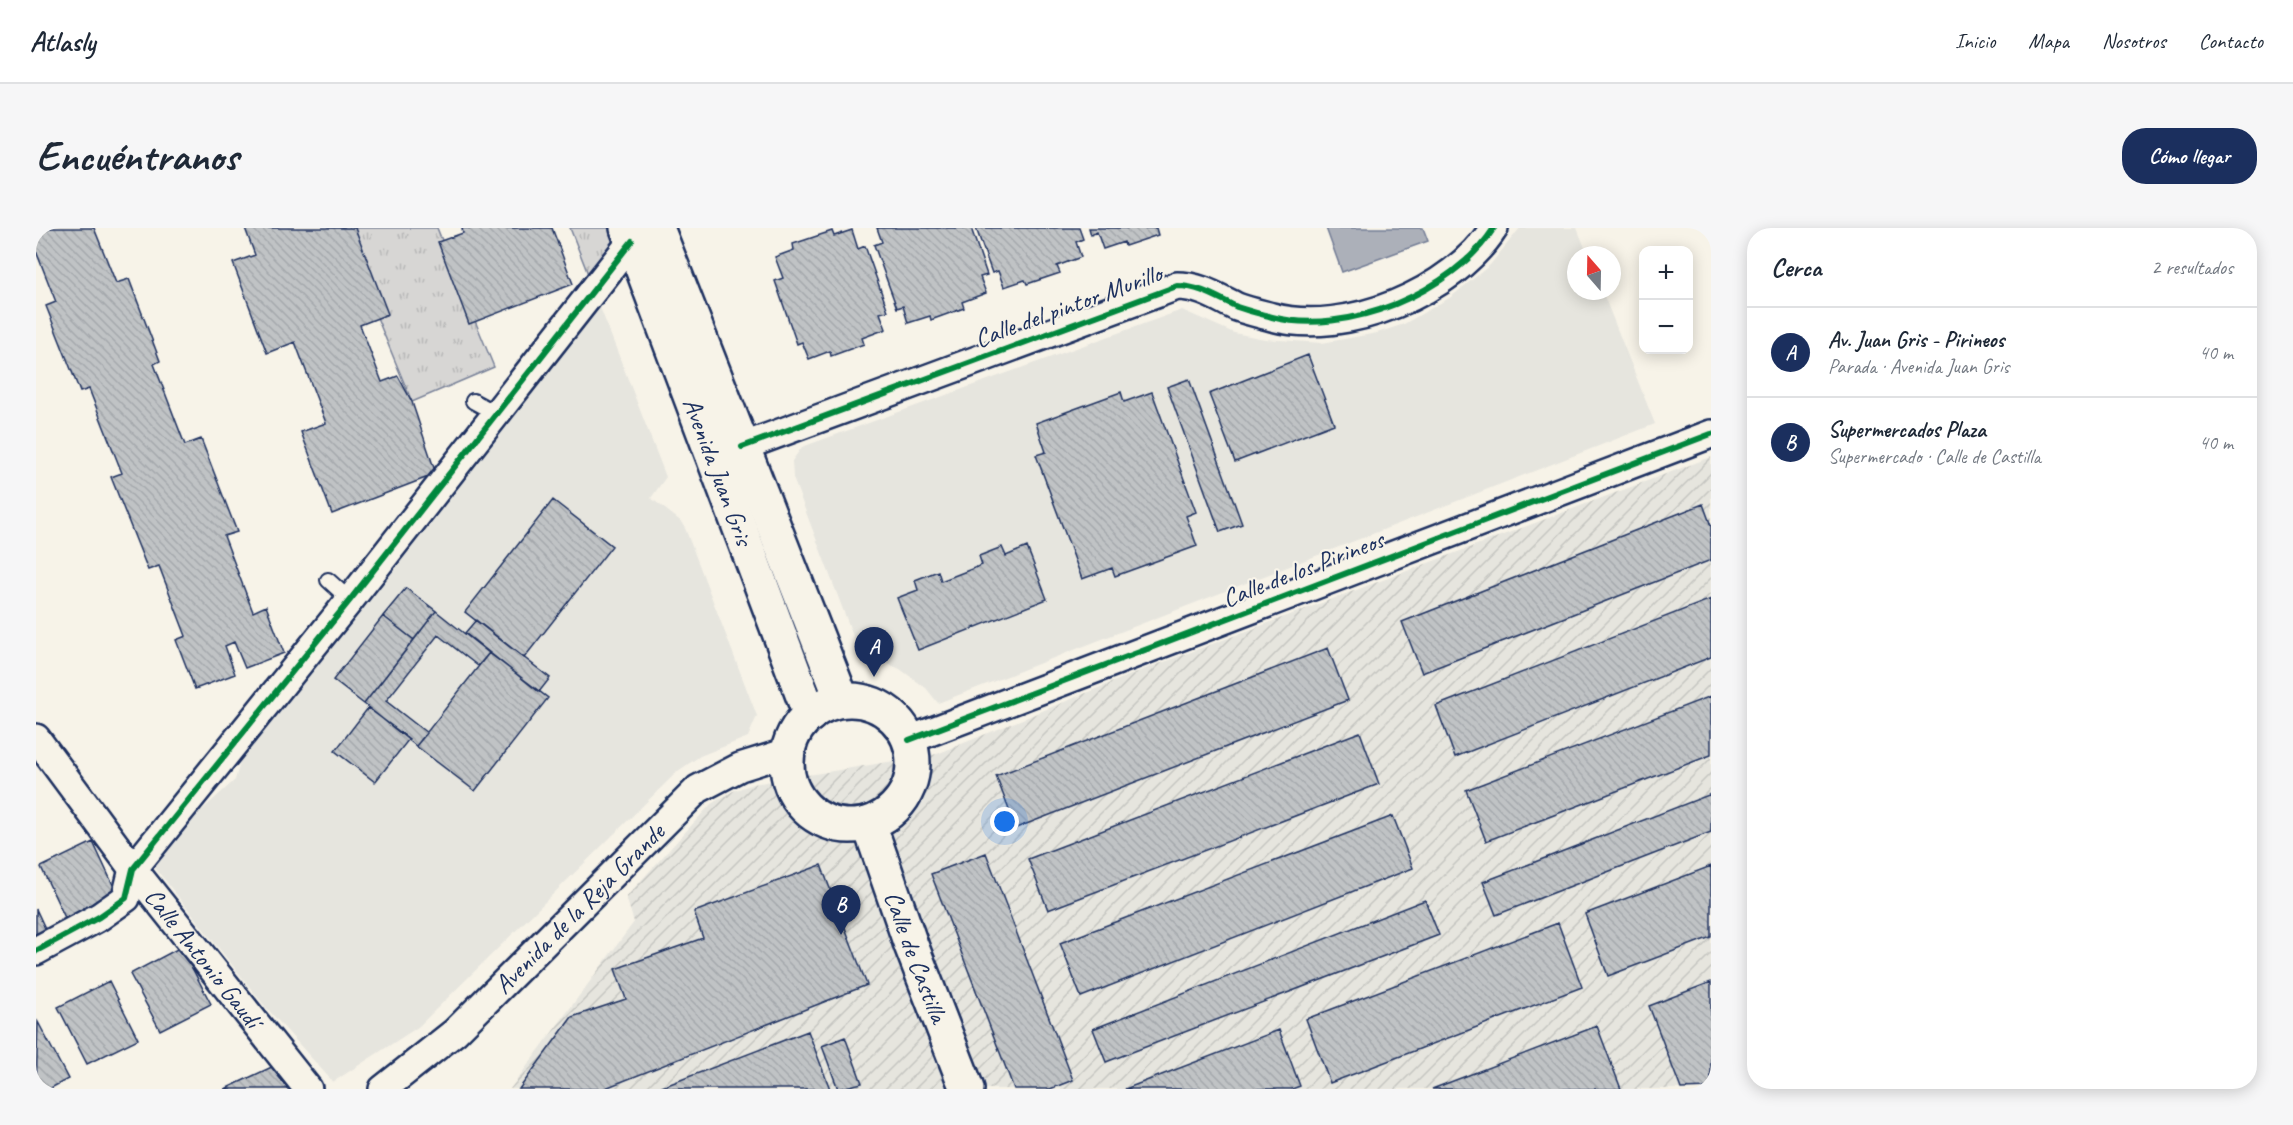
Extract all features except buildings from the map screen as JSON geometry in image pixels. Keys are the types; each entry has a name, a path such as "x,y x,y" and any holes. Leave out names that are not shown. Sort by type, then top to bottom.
{"street":[{"name":"Calle del pintor Murillo","path":"742,447 1177,286 1195,286 1239,308 1275,318 1317,322 1352,318 1379,310 1437,283 1466,259 1494,228"},
{"name":"Avenida Juan Gris","path":"639,232 742,447 842,700"},
{"name":"Avenida Juan Gris","path":"639,232 810,715"},
{"path":"36,951 99,916 126,898 133,869 350,600 639,232"},
{"name":"Calle de los Pirineos","path":"909,740 1711,434"},
{"path":"842,700 863,701 880,707 895,718 909,740 914,766 904,796 889,813 869,824 838,826 819,819 803,806 794,792 787,772 788,752 794,734 810,715 826,705 842,700"},
{"name":"Calle Antonio Gaudí","path":"36,738 133,869 308,1089"},
{"name":"Avenida de la Reja Grande","path":"383,1089 454,1032 698,789 740,767 788,752"},
{"name":"Calle de Castilla","path":"869,824 911,945 968,1089"}],"lane":[{"path":"473,401 496,414"},
{"path":"327,580 350,600"}],"shaded area":[{"path":"1326,228 1423,228 1428,241 1342,272"},
{"path":"1520,228 1577,228 1584,246 1567,246 1567,300 1606,300 1655,424 938,703 926,688 900,669 882,661 861,657 793,478 792,461 802,447 1182,310 1234,333 1265,339 1322,343 1377,333 1404,324 1451,297 1490,265"},
{"path":"598,302 666,477 651,498 683,523 757,716 748,737 700,756 678,771 418,1027 333,1082 263,1004 148,859 235,780 242,756"},
{"path":"1711,457 1711,1089 510,1089 634,922 626,897 711,804 733,791 753,784 937,754 1140,671"}],"green space":[{"path":"340,228 437,228 494,367 412,402"},
{"path":"570,228 617,228 622,240 590,279"}],"cycle path":[{"path":"742,447 1177,286 1201,290 1250,311 1301,322 1332,321 1364,315 1425,290 1452,272 1476,251 1494,228"},
{"path":"36,951 99,917 126,898 133,869 350,600 632,241"},
{"path":"909,740 1711,434"}],"place":[{"name":"Av. Juan Gris - Pirineos","path":"874,677"},
{"name":"Supermercados Plaza","path":"841,935"}]}
